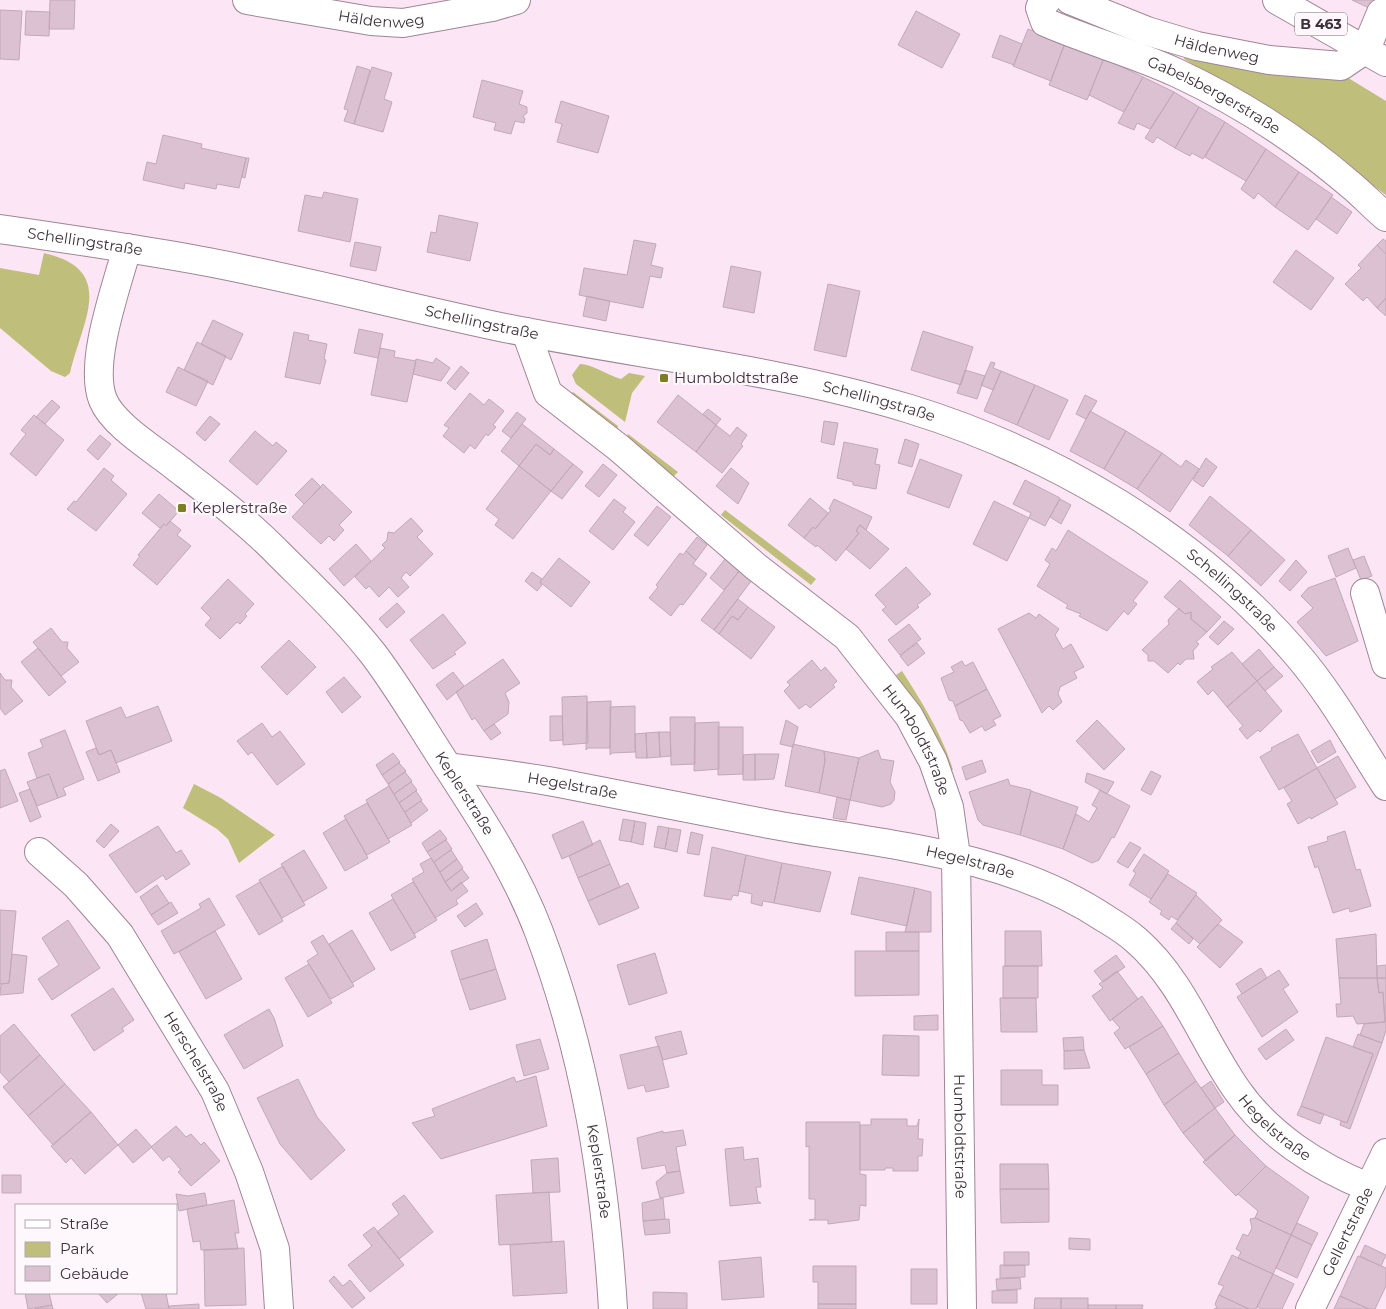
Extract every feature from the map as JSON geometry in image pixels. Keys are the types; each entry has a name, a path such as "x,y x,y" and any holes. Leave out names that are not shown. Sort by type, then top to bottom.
{"street":[{"name":"Häldenweg","path":"247,0 371,21 403,23 492,7 516,0"},
{"name":"Gabelsbergerstraße","path":"1047,0 1043,1 1040,8 1046,22 1178,73 1231,102 1277,130 1322,162 1352,185 1386,216"},
{"name":"Häldenweg","path":"1070,0 1171,39 1235,54 1341,66 1376,56"},
{"name":"B 463","path":"1277,0 1376,56"},
{"path":"1376,56 1380,13"},
{"name":"Schellingstraße","path":"0,229 209,262 526,332 739,370 879,400 963,427 1016,449 1103,494 1167,536 1256,611 1297,654 1321,686 1386,786"},
{"name":"Keplerstraße","path":"128,248 101,348 98,375 103,401 128,429 237,514 327,602 371,652 400,692 489,832 526,902 539,932 562,1002 583,1078 594,1130 605,1203 613,1309"},
{"name":"Humboldtstraße","path":"526,332 548,393 619,448 755,566 847,637 909,716 933,761 949,807 956,856 962,1309"},
{"path":"1365,593 1386,664"},
{"name":"Hegelstraße","path":"448,767 557,782 662,804 956,856 1039,883 1088,907 1135,938 1166,970 1237,1091 1272,1128 1309,1159 1336,1174 1368,1187"},
{"name":"Herschelstraße","path":"39,852 76,885 120,934 215,1091 250,1172 275,1250 279,1309"},
{"name":"Gellertstraße","path":"1310,1309 1386,1153"}],"green space":[{"path":"1185,56 1345,76 1386,101 1386,195 1287,124 1184,59"},
{"path":"44,253 67,261 81,272 88,285 87,317 70,373 65,377 51,371 0,328 0,268 39,275"},
{"path":"580,364 585,364 621,379 629,373 645,376 632,393 625,422 576,384 572,375"},
{"path":"573,392 618,426 616,435 568,397"},
{"path":"628,434 678,472 672,478 624,442"},
{"path":"725,510 816,579 811,585 721,515"},
{"path":"902,671 937,731 953,770 946,772 908,694 896,675"},
{"path":"194,784 221,798 275,835 239,863 228,839 217,829 183,808"}],"building":[{"path":"50,0 75,0 74,29 49,29"},
{"path":"1352,0 1386,0 1386,16"},
{"path":"0,10 22,11 19,60 0,59"},
{"path":"26,11 50,12 49,36 25,35"},
{"path":"916,11 960,34 942,68 898,45"},
{"path":"1028,29 1065,43 1051,81 1013,66"},
{"path":"1000,35 1022,44 1014,65 992,57"},
{"path":"1065,43 1104,58 1087,100 1049,85"},
{"path":"1104,58 1143,77 1124,112 1089,95"},
{"path":"357,66 370,70 354,124 344,121 348,110 344,109"},
{"path":"372,67 392,73 384,99 392,102 383,132 354,124"},
{"path":"1143,77 1174,92 1150,129 1137,123 1134,130 1118,123"},
{"path":"482,80 523,91 519,104 527,107 527,113 523,116 525,119 524,123 515,121 511,134 494,130 496,123 473,117"},
{"path":"1174,92 1199,107 1175,148 1157,137 1153,143 1145,138"},
{"path":"561,101 609,116 598,153 557,142 562,124 555,122"},
{"path":"1199,107 1225,122 1203,159 1192,153 1190,156 1175,148"},
{"path":"1225,122 1266,149 1246,181 1205,157"},
{"path":"163,135 202,144 201,148 246,158 239,188 217,184 216,189 185,183 184,189 143,180 147,162 156,164"},
{"path":"1266,149 1299,172 1275,207 1258,193 1254,199 1241,189"},
{"path":"246,158 249,158 245,178 242,177"},
{"path":"1299,172 1333,195 1308,230 1275,207"},
{"path":"324,192 358,199 350,242 298,231 305,195 322,198"},
{"path":"1331,197 1352,212 1337,234 1316,219"},
{"path":"439,215 478,223 470,261 427,252 431,232 436,233"},
{"path":"1383,239 1386,241 1386,254 1377,245"},
{"path":"634,240 656,244 651,265 663,268 661,278 650,276 643,308 579,295 584,268 627,275"},
{"path":"355,242 381,247 376,271 350,266"},
{"path":"1377,245 1386,254 1386,298 1377,308 1367,297 1363,301 1345,284 1361,268 1358,265"},
{"path":"1296,250 1334,278 1311,310 1273,282"},
{"path":"731,266 761,272 754,313 723,307"},
{"path":"828,284 860,291 846,357 814,350"},
{"path":"587,296 610,301 606,321 583,316"},
{"path":"1386,298 1386,316 1377,308"},
{"path":"213,320 243,334 231,360 201,344"},
{"path":"359,329 383,334 378,358 354,353"},
{"path":"923,331 973,347 961,385 911,370"},
{"path":"294,332 309,335 308,340 327,344 324,359 326,360 320,384 285,377"},
{"path":"197,342 226,356 213,385 184,370"},
{"path":"380,348 395,351 394,357 416,361 407,402 371,395"},
{"path":"436,358 450,368 441,381 413,374 416,359 433,363"},
{"path":"991,362 995,363 993,368 1001,371 993,390 981,385"},
{"path":"461,366 469,373 455,390 447,383"},
{"path":"178,367 208,381 196,406 166,392"},
{"path":"965,370 985,376 977,399 957,393"},
{"path":"1001,371 1035,385 1017,425 984,411"},
{"path":"1035,385 1068,400 1049,440 1017,425"},
{"path":"470,393 484,405 489,399 504,411 493,425 496,427 488,436 486,434 475,449 470,445 464,453 443,436 449,428 444,425"},
{"path":"678,395 716,425 696,452 657,422"},
{"path":"1085,395 1097,401 1086,419 1076,414"},
{"path":"52,400 60,407 45,424 36,417"},
{"path":"708,409 721,419 716,425 703,414"},
{"path":"1090,411 1126,431 1104,469 1070,451"},
{"path":"517,412 526,419 511,438 502,431"},
{"path":"34,415 64,440 36,476 10,454 26,434 21,430"},
{"path":"210,416 220,424 205,441 196,433"},
{"path":"824,421 838,423 834,445 821,442"},
{"path":"522,424 554,449 550,455 536,444 519,466 501,451"},
{"path":"716,425 730,436 737,427 747,435 741,444 743,446 722,473 696,452"},
{"path":"255,431 273,446 276,442 287,451 257,485 229,461"},
{"path":"1126,431 1162,453 1137,489 1104,469"},
{"path":"100,435 111,444 98,460 87,450"},
{"path":"905,439 919,444 912,467 898,463"},
{"path":"844,442 878,449 875,464 880,465 876,489 853,485 853,482 837,478"},
{"path":"536,444 550,455 554,449 573,464 551,491 519,466"},
{"path":"1162,453 1181,467 1186,460 1199,469 1170,512 1137,489"},
{"path":"1206,458 1217,467 1203,487 1193,480"},
{"path":"920,459 962,475 949,508 907,493"},
{"path":"573,464 583,472 562,499 551,491"},
{"path":"603,464 617,475 599,497 585,486"},
{"path":"519,466 551,491 513,539 495,525 499,519 486,509"},
{"path":"104,468 114,476 111,480 127,494 96,531 67,509 74,501 76,502"},
{"path":"731,468 749,483 738,504 716,486"},
{"path":"312,478 321,487 304,504 295,495"},
{"path":"1025,480 1060,498 1045,526 1029,518 1031,513 1013,504"},
{"path":"323,484 352,512 339,525 344,530 334,541 329,536 321,544 292,517"},
{"path":"159,494 179,511 166,526 164,524 160,528 142,513"},
{"path":"1210,496 1251,530 1228,556 1189,525"},
{"path":"810,498 828,513 815,529 813,527 804,538 788,525"},
{"path":"614,499 626,508 623,512 635,522 613,550 589,531"},
{"path":"834,499 872,517 866,530 860,525 856,531 859,533 836,561 817,545 816,547 804,538 813,527 815,529 831,510 829,509"},
{"path":"1060,499 1071,505 1061,524 1050,517"},
{"path":"994,501 1029,518 1007,561 973,544"},
{"path":"657,506 671,517 648,546 634,535"},
{"path":"411,518 423,531 417,537 433,554 410,576 406,572 401,578 409,587 398,597 389,587 379,597 369,586 366,589 355,577 385,548 382,545 387,540 388,532 394,533"},
{"path":"170,521 181,530 177,535 191,546 157,585 133,565 140,556 138,555 164,524 166,526"},
{"path":"860,525 889,549 870,569 846,549 859,533 856,531"},
{"path":"1068,530 1148,582 1133,601 1137,604 1128,615 1124,611 1107,631 1079,616 1081,614 1066,608 1068,605 1037,586 1050,564 1045,560 1052,548 1056,551"},
{"path":"1251,530 1285,560 1261,586 1228,556"},
{"path":"697,537 707,545 696,560 686,551"},
{"path":"356,544 371,561 344,586 329,569"},
{"path":"1348,548 1356,568 1336,577 1328,556"},
{"path":"686,551 696,560 693,564 707,574 683,605 680,604 671,616 649,598 658,587 656,585 680,553 683,555"},
{"path":"1364,556 1372,576 1361,580 1353,560"},
{"path":"559,558 590,582 571,607 540,582"},
{"path":"725,559 740,570 724,590 710,578"},
{"path":"1296,560 1307,572 1290,591 1279,581"},
{"path":"906,567 931,594 917,605 919,607 896,625 882,610 886,607 875,595"},
{"path":"740,570 752,580 714,630 701,620"},
{"path":"532,572 542,579 540,582 542,585 537,591 525,581"},
{"path":"1335,578 1358,641 1326,656 1297,622 1313,608 1301,596 1308,588"},
{"path":"228,579 254,604 245,614 247,616 240,624 237,622 220,639 205,625 211,618 201,608"},
{"path":"1180,580 1221,617 1207,632 1191,619 1191,612 1185,614 1164,597"},
{"path":"738,599 748,607 738,620 732,616 719,634 714,630"},
{"path":"397,603 405,612 387,628 379,619"},
{"path":"748,607 775,627 751,659 719,634 732,616 738,620"},
{"path":"1179,608 1185,614 1191,612 1191,619 1207,632 1196,642 1199,644 1193,651 1194,659 1186,659 1180,665 1178,663 1168,673 1154,661 1148,661 1148,655 1142,650 1169,624 1168,620"},
{"path":"1029,613 1036,618 1039,614 1059,629 1055,635 1063,649 1071,644 1084,667 1074,672 1077,678 1060,687 1058,694 1062,702 1053,710 1049,706 1042,713 998,629"},
{"path":"443,614 466,643 454,652 456,654 433,669 410,640"},
{"path":"1224,621 1234,629 1218,645 1209,637"},
{"path":"909,624 921,639 900,655 888,640"},
{"path":"51,628 62,642 68,642 67,648 79,662 61,676 33,642"},
{"path":"289,640 316,667 287,695 261,667"},
{"path":"917,643 925,653 908,666 900,656"},
{"path":"38,648 66,682 49,696 21,662"},
{"path":"1259,649 1274,667 1257,681 1242,664"},
{"path":"1232,652 1257,681 1227,707 1213,690 1208,695 1197,682 1213,669 1211,667"},
{"path":"503,659 520,683 505,693 509,702 508,714 484,731 475,718 472,720 456,692"},
{"path":"812,660 821,671 825,667 837,681 833,685 835,687 810,708 806,704 799,709 784,691 790,685 787,682"},
{"path":"962,661 965,666 973,662 987,689 955,706 953,701 949,700 941,678 954,672 951,667"},
{"path":"1274,667 1283,676 1265,691 1257,681"},
{"path":"453,672 464,686 447,700 436,685"},
{"path":"0,673 5,680 12,680 11,687 23,701 5,715 0,708"},
{"path":"344,677 361,697 342,713 326,692"},
{"path":"1257,681 1282,711 1260,732 1258,730 1247,739 1239,729 1243,726 1227,707"},
{"path":"987,689 1001,716 993,720 996,725 985,731 982,726 970,733 963,721 960,720 955,706"},
{"path":"587,696 588,743 563,745 562,697"},
{"path":"611,701 610,748 588,748 586,750 587,702"},
{"path":"158,706 172,741 116,763 111,750 99,755 86,721 121,707 126,718"},
{"path":"635,706 635,752 612,753 610,755 610,707"},
{"path":"550,716 562,716 563,740 550,741"},
{"path":"670,717 695,717 695,764 671,765"},
{"path":"786,720 798,727 793,747 780,744"},
{"path":"1097,720 1125,749 1104,770 1076,741"},
{"path":"719,722 719,769 694,771 695,723"},
{"path":"262,723 272,737 280,731 305,764 277,785 252,752 248,755 237,741"},
{"path":"494,724 501,733 491,740 484,731"},
{"path":"718,727 743,727 743,774 718,775"},
{"path":"65,730 84,779 63,788 66,795 58,798 49,774 37,778 28,753 43,747 40,740"},
{"path":"659,732 670,732 671,756 660,757"},
{"path":"659,732 660,757 647,758 646,733"},
{"path":"646,733 647,758 636,758 635,734"},
{"path":"1298,734 1317,768 1279,790 1260,757 1272,750 1271,748"},
{"path":"1330,740 1336,752 1318,763 1311,751"},
{"path":"793,744 824,751 825,761 819,793 785,786"},
{"path":"96,748 99,755 111,750 120,772 98,781 86,752"},
{"path":"878,750 881,759 894,761 890,782 895,792 894,800 891,804 882,807 850,800 859,758"},
{"path":"824,751 859,758 850,800 819,793 825,761"},
{"path":"393,753 400,762 382,775 376,765"},
{"path":"755,754 779,754 774,779 755,780"},
{"path":"755,754 755,780 743,780 743,755"},
{"path":"1338,756 1356,787 1335,799 1317,768"},
{"path":"982,760 986,772 966,780 962,767"},
{"path":"399,763 406,771 388,784 382,775"},
{"path":"1317,768 1338,804 1298,824 1287,804 1292,801 1284,788"},
{"path":"5,769 18,801 0,808 0,771"},
{"path":"1151,771 1161,776 1151,795 1141,790"},
{"path":"405,772 412,781 394,794 388,784"},
{"path":"1087,773 1114,782 1107,794 1085,782"},
{"path":"49,774 58,798 37,806 27,782"},
{"path":"1008,779 1010,785 1031,790 1020,835 983,825 978,820 969,792"},
{"path":"411,782 417,790 399,803 394,794"},
{"path":"389,786 412,825 388,839 366,800"},
{"path":"30,789 41,817 30,822 19,793"},
{"path":"1100,790 1130,806 1114,838 1112,837 1099,860 1092,863 1063,849 1076,814 1089,822 1097,808 1092,805"},
{"path":"416,791 422,800 405,812 399,803"},
{"path":"1031,791 1078,807 1063,849 1020,835"},
{"path":"837,797 850,800 846,820 833,818"},
{"path":"421,801 428,810 411,823 405,812"},
{"path":"367,803 390,842 367,855 344,816"},
{"path":"346,819 368,858 345,871 323,833"},
{"path":"623,819 635,821 631,842 619,840"},
{"path":"583,821 593,845 562,859 552,835"},
{"path":"635,821 646,823 643,845 631,842"},
{"path":"111,824 119,831 104,848 96,841"},
{"path":"158,826 176,853 181,850 190,864 166,880 163,875 136,893 109,855"},
{"path":"658,826 669,828 665,849 654,847"},
{"path":"669,828 681,830 677,852 665,849"},
{"path":"440,830 447,839 427,852 422,843"},
{"path":"1345,831 1356,870 1360,869 1371,906 1350,912 1349,908 1333,913 1318,866 1315,868 1308,847 1328,841 1327,837"},
{"path":"691,832 703,835 699,855 687,853"},
{"path":"446,840 452,849 434,862 427,852"},
{"path":"600,840 610,864 578,878 569,856"},
{"path":"1130,842 1141,848 1128,868 1117,862"},
{"path":"712,847 746,855 738,896 733,895 731,900 704,896"},
{"path":"304,850 327,888 303,902 281,864"},
{"path":"451,850 457,859 440,872 434,862"},
{"path":"1144,854 1169,871 1151,899 1129,885 1136,873 1133,871"},
{"path":"746,855 782,863 774,903 763,901 762,906 751,903 752,894 739,891"},
{"path":"431,858 451,891 461,882 468,891 456,900 458,904 435,918 412,879 424,872 420,864"},
{"path":"457,859 463,868 445,882 440,872"},
{"path":"782,863 831,872 820,912 774,903"},
{"path":"610,864 620,887 588,901 578,878"},
{"path":"283,866 305,905 282,918 259,880"},
{"path":"462,869 469,878 451,891 445,882"},
{"path":"1168,874 1197,893 1177,920 1171,916 1169,920 1160,914 1162,911 1149,902"},
{"path":"859,877 915,888 907,926 851,914"},
{"path":"260,882 283,921 259,935 236,896"},
{"path":"413,882 437,920 414,934 391,895"},
{"path":"628,883 639,908 599,925 588,901"},
{"path":"157,885 169,903 151,915 140,897"},
{"path":"915,888 931,892 931,932 905,932"},
{"path":"1196,895 1222,920 1200,944 1176,923"},
{"path":"209,898 225,925 174,954 161,931 201,908 199,904"},
{"path":"393,899 416,937 391,951 369,913"},
{"path":"171,902 178,913 158,925 151,915"},
{"path":"476,903 483,914 465,927 457,916"},
{"path":"0,910 16,911 9,983 0,984"},
{"path":"68,920 100,968 52,1000 38,979 59,965 42,938"},
{"path":"1176,923 1193,939 1189,944 1171,929"},
{"path":"1218,924 1243,942 1220,968 1197,947"},
{"path":"352,930 375,969 352,983 329,944"},
{"path":"215,931 242,979 206,999 179,952"},
{"path":"1005,931 1041,931 1042,966 1005,966"},
{"path":"886,932 919,932 919,951 886,951"},
{"path":"1376,934 1377,978 1339,978 1336,939"},
{"path":"323,935 354,986 331,999 307,961 318,954 311,942"},
{"path":"487,939 496,969 460,980 451,951"},
{"path":"855,951 919,951 919,995 855,996"},
{"path":"655,953 667,993 629,1005 617,965"},
{"path":"12,954 27,956 23,993 0,995 1,984 9,983"},
{"path":"1116,955 1125,967 1103,982 1094,971"},
{"path":"309,964 332,1003 308,1017 285,978"},
{"path":"1386,965 1386,978 1377,978 1377,966"},
{"path":"1003,966 1038,966 1038,998 1003,998"},
{"path":"1261,968 1267,978 1242,994 1236,984"},
{"path":"496,969 506,999 470,1010 460,980"},
{"path":"1279,970 1289,985 1283,989 1298,1012 1262,1037 1237,997"},
{"path":"1117,971 1138,999 1110,1021 1092,996 1103,988 1099,984"},
{"path":"1339,978 1377,978 1379,993 1383,992 1385,1022 1357,1024 1353,1016 1337,1017 1336,1004 1341,1004"},
{"path":"1377,978 1386,978 1386,1030 1382,1043 1360,1035 1364,1024 1385,1022 1383,992 1379,993"},
{"path":"113,988 134,1020 122,1028 124,1031 94,1051 71,1015"},
{"path":"1142,996 1163,1026 1125,1049 1114,1033 1120,1028 1112,1019"},
{"path":"1000,998 1036,998 1037,1032 1001,1032"},
{"path":"269,1009 283,1046 244,1069 224,1035"},
{"path":"938,1015 938,1030 914,1030 914,1016"},
{"path":"14,1024 40,1055 9,1082 0,1072 0,1036"},
{"path":"1163,1026 1179,1053 1146,1074 1129,1047"},
{"path":"1286,1029 1294,1040 1266,1060 1258,1049"},
{"path":"681,1031 687,1054 663,1060 655,1037"},
{"path":"1358,1034 1382,1043 1350,1129 1340,1125 1341,1121 1347,1123 1373,1054 1353,1047"},
{"path":"883,1035 919,1036 919,1076 882,1075"},
{"path":"1083,1037 1084,1050 1064,1051 1063,1038"},
{"path":"1326,1037 1373,1054 1347,1123 1301,1106"},
{"path":"540,1039 549,1069 524,1076 516,1045"},
{"path":"659,1046 669,1087 646,1092 644,1085 628,1089 620,1055"},
{"path":"1084,1050 1090,1068 1064,1069 1064,1051"},
{"path":"1179,1053 1196,1081 1164,1105 1146,1074"},
{"path":"40,1055 65,1084 28,1116 3,1087"},
{"path":"1001,1070 1042,1070 1042,1085 1058,1085 1058,1105 1001,1105"},
{"path":"536,1076 547,1126 441,1159 412,1123 435,1116 432,1109 514,1077 516,1082"},
{"path":"298,1079 317,1117 345,1150 311,1180 280,1144 257,1098"},
{"path":"1196,1081 1215,1108 1183,1133 1164,1105"},
{"path":"1211,1081 1224,1102 1215,1108 1201,1088"},
{"path":"65,1084 91,1112 53,1145 28,1116"},
{"path":"1301,1106 1324,1114 1320,1124 1297,1115"},
{"path":"1215,1108 1235,1135 1206,1161 1183,1133"},
{"path":"91,1112 118,1145 85,1174 71,1158 66,1163 51,1146"},
{"path":"871,1119 907,1119 907,1126 917,1126 919,1119 918,1139 923,1139 922,1156 918,1156 918,1171 893,1171 893,1168 885,1168 885,1170 860,1170 860,1125 871,1125"},
{"path":"806,1122 860,1122 860,1174 866,1175 866,1206 860,1205 859,1220 828,1224 828,1220 809,1220 815,1219 815,1199 809,1199 809,1146 806,1147"},
{"path":"176,1126 186,1137 191,1134 201,1145 204,1142 220,1161 191,1186 178,1172 181,1170 169,1156 163,1161 151,1147"},
{"path":"136,1129 152,1147 133,1163 118,1145"},
{"path":"683,1130 686,1145 676,1147 680,1171 667,1173 665,1165 642,1169 637,1138 663,1131 663,1133"},
{"path":"1235,1135 1266,1166 1236,1196 1203,1162"},
{"path":"743,1147 744,1160 758,1158 761,1187 756,1187 758,1201 761,1203 730,1206 725,1149"},
{"path":"558,1158 560,1192 533,1193 531,1160"},
{"path":"1000,1164 1048,1164 1049,1189 1000,1189"},
{"path":"1266,1166 1309,1197 1291,1235 1255,1218 1258,1211 1238,1194"},
{"path":"680,1171 684,1193 660,1198 656,1182 667,1173"},
{"path":"2,1175 21,1175 21,1193 2,1193"},
{"path":"1000,1189 1049,1189 1049,1222 1001,1223"},
{"path":"549,1192 552,1242 499,1245 496,1195"},
{"path":"205,1193 207,1205 179,1211 176,1194 188,1196"},
{"path":"404,1195 433,1232 399,1259 377,1232 399,1214 392,1204"},
{"path":"663,1198 665,1219 643,1221 642,1203"},
{"path":"234,1200 239,1233 235,1233 238,1249 201,1250 200,1241 193,1242 187,1209"},
{"path":"1255,1218 1291,1235 1273,1274 1238,1258 1241,1252 1236,1249 1243,1234 1248,1236 1252,1228 1250,1219"},
{"path":"669,1219 670,1233 645,1235 643,1221"},
{"path":"1297,1223 1318,1233 1312,1245 1291,1235"},
{"path":"374,1227 404,1265 370,1292 348,1265 372,1246 363,1235"},
{"path":"1291,1235 1312,1245 1297,1278 1276,1268"},
{"path":"1069,1238 1090,1239 1090,1250 1069,1249"},
{"path":"564,1241 567,1293 513,1296 510,1245"},
{"path":"1365,1245 1386,1255 1381,1266 1360,1256"},
{"path":"244,1248 246,1305 205,1306 204,1250"},
{"path":"1004,1252 1029,1252 1029,1265 1004,1266"},
{"path":"1232,1255 1273,1274 1256,1309 1249,1309 1219,1295 1224,1286 1218,1284"},
{"path":"1358,1256 1386,1268 1386,1286 1375,1309 1369,1309 1340,1296"},
{"path":"761,1257 764,1297 722,1300 719,1261"},
{"path":"1000,1265 1025,1265 1025,1277 1000,1278"},
{"path":"813,1266 856,1266 856,1304 818,1304 818,1282 813,1282"},
{"path":"911,1269 937,1269 937,1304 911,1304"},
{"path":"1273,1274 1294,1284 1282,1309 1261,1309 1257,1307"},
{"path":"334,1276 343,1286 350,1280 365,1298 352,1308 329,1281"},
{"path":"1020,1278 1021,1289 997,1290 996,1279"},
{"path":"1017,1290 1017,1303 992,1303 992,1291"},
{"path":"653,1292 687,1293 687,1309 653,1309"},
{"path":"25,1294 49,1294 52,1305 28,1309"},
{"path":"99,1294 118,1294 107,1303"},
{"path":"141,1294 166,1294 169,1309 146,1309"},
{"path":"1219,1295 1249,1309 1214,1309 1217,1308 1215,1304"},
{"path":"1340,1296 1369,1309 1334,1309"},
{"path":"1035,1298 1061,1298 1061,1309 1034,1309"},
{"path":"1061,1298 1088,1298 1088,1309 1061,1309"},
{"path":"199,1304 199,1309 169,1309 169,1306"},
{"path":"818,1304 856,1304 856,1309 818,1309"},
{"path":"52,1305 53,1309 34,1309"},
{"path":"1088,1305 1116,1305 1116,1309 1088,1309"},
{"path":"1116,1305 1143,1305 1142,1309 1116,1309"}],"place":[{"name":"Humboldtstraße","path":"664,378"},
{"name":"Keplerstraße","path":"182,508"}]}
